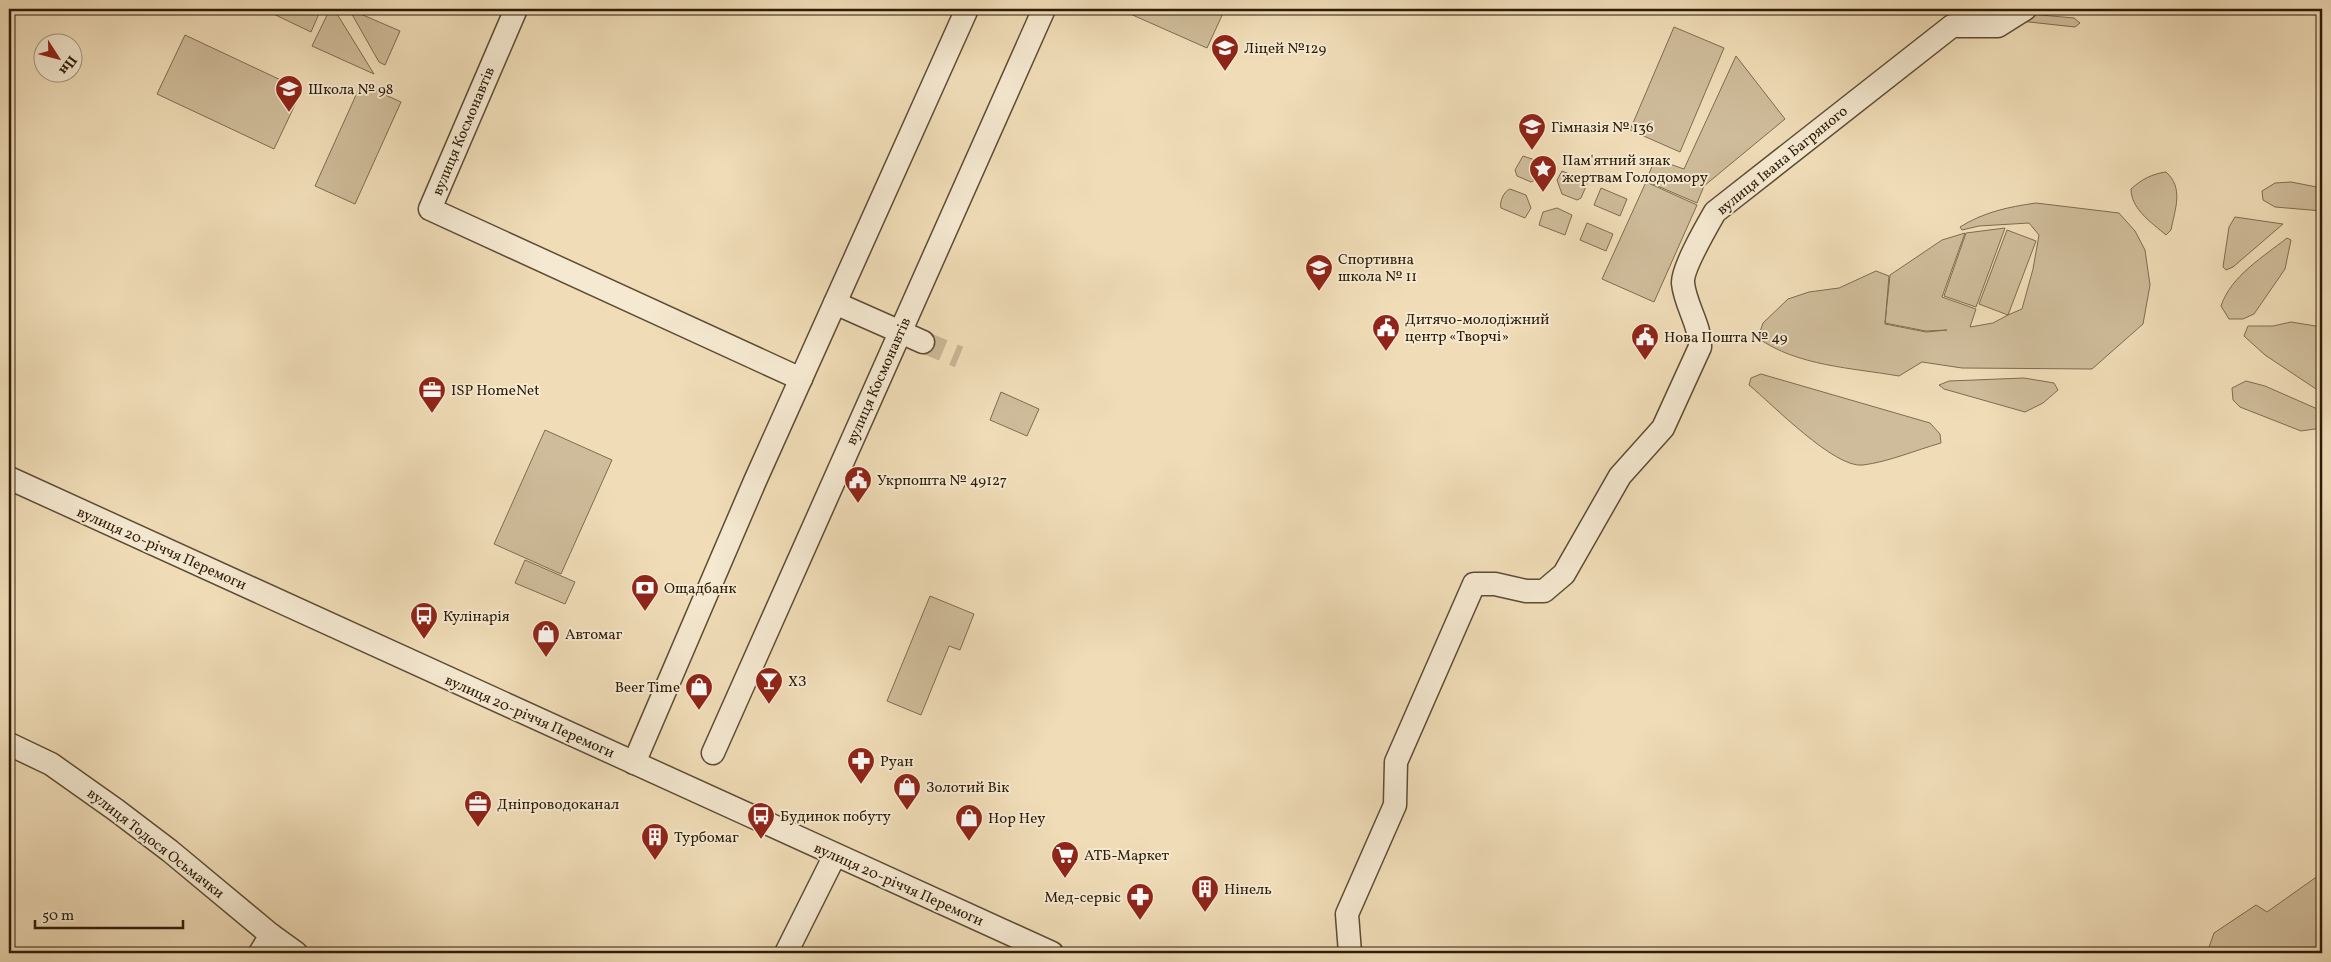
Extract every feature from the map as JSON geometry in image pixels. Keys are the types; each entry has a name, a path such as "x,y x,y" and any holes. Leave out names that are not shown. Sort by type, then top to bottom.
{"street":[{"name":"вулиця Космонавтів","path":"516,9 430,209 801,379"},
{"path":"634,763 801,379 967,9"},
{"name":"вулиця Космонавтів","path":"713,753 1044,9"},
{"name":"вулиця Івана Багряного","path":"1350,953 1348,914 1395,805 1396,762 1474,584 1495,584 1526,591 1544,591 1564,574 1620,476 1663,428 1700,347 1700,339 1693,321 1683,282 1699,240 1715,212 1952,26 1998,26 2025,9"},
{"path":"835,303 923,342"},
{"name":"вулиця 20-річчя Перемоги","path":"9,478 1052,953"},
{"name":"вулиця Тодося Осьмачки","path":"9,744 51,764 170,851 265,944 296,953"},
{"path":"786,953 835,855"}],"shaded area":[{"path":"263,9 321,9 311,32"},
{"path":"330,9 334,9 374,74 312,46"},
{"path":"349,9 400,31 385,65 379,62"},
{"path":"1119,9 1225,9 1207,48"},
{"path":"2029,14 2074,18 2080,23 2075,27 2020,21"},
{"path":"1674,27 1724,48 1680,152 1630,130"},
{"path":"185,35 302,90 274,149 157,94"},
{"path":"1736,56 1785,119 1704,186 1697,203 1646,181 1655,159 1684,169"},
{"path":"361,84 401,102 355,204 315,186"},
{"path":"1523,156 1544,163 1547,170 1544,176 1531,182 1517,176 1515,170"},
{"path":"1562,171 1586,181 1587,184 1581,198 1577,200 1562,194 1557,180"},
{"path":"2166,172 2172,178 2175,185 2177,199 2171,230 2166,235 2138,209 2134,203 2131,189 2147,177"},
{"path":"1646,182 1697,205 1654,302 1602,279"},
{"path":"2291,182 2322,188 2322,211 2275,207 2263,200 2262,191 2275,183"},
{"path":"1601,188 1627,199 1620,216 1594,205"},
{"path":"1510,189 1526,195 1531,208 1525,218 1501,208 1502,197"},
{"path":"2036,203 2119,213 2135,231 2145,250 2150,285 2143,324 2092,369 1962,368 1922,362 1899,376 1844,368 1808,360 1790,355 1758,338 1763,323 1788,299 1809,292 1839,288 1876,271 1889,276 1885,319 1890,275 1942,240 1965,233 1942,297 1976,309 1970,327 1993,323 2022,309 2033,269 2039,235 2029,223 1979,226 1962,230 1960,227 1978,217 1996,211","holes":["1885,323 1926,331 1947,330 1926,332"]},
{"path":"1557,208 1572,215 1565,235 1539,225 1543,212"},
{"path":"2235,217 2283,224 2233,267 2226,270 2223,267 2229,227"},
{"path":"1587,223 1613,234 1606,251 1580,240"},
{"path":"2005,228 1976,307 1944,296 1966,233"},
{"path":"2007,230 2036,241 2008,315 1979,304"},
{"path":"2287,238 2291,240 2285,269 2254,314 2243,319 2229,319 2221,306 2232,285 2258,260"},
{"path":"2291,322 2322,327 2322,393 2265,355 2244,336 2248,326 2273,326"},
{"path":"1761,374 1930,423 1940,434 1941,443 1882,461 1863,465 1851,463 1837,457 1804,434 1749,385 1751,378"},
{"path":"2024,378 2054,383 2058,390 2043,403 2025,412 1944,389 1939,385 1949,381"},
{"path":"2246,381 2265,386 2322,411 2322,428 2301,431 2240,407 2233,400 2232,388"},
{"path":"1001,392 1039,409 1027,436 990,420"},
{"path":"545,430 612,460 561,574 494,544"},
{"path":"525,560 575,582 565,604 515,583"},
{"path":"930,596 974,614 960,650 949,646 921,715 887,701"},
{"path":"2322,873 2322,953 2207,953 2214,933 2256,905 2267,912"}],"tunnel":[{"path":"923,342 959,357"}],"place":[{"name":"Ліцей №129","path":"1225,72"},
{"name":"Школа № 98","path":"289,113"},
{"name":"Гімназія № 136","path":"1532,151"},
{"name":"Пам'ятний знак жертвам Голодомору","path":"1543,193"},
{"name":"Спортивна школа № 11","path":"1319,292"},
{"name":"Дитячо-молодіжний центр «Творчі»","path":"1386,352"},
{"name":"Нова Пошта № 49","path":"1645,361"},
{"name":"ISP HomeNet","path":"432,414"},
{"name":"Укрпошта № 49127","path":"858,504"},
{"name":"Ощадбанк","path":"645,612"},
{"name":"Кулінарія","path":"424,640"},
{"name":"Автомаг","path":"546,658"},
{"name":"ХЗ","path":"769,705"},
{"name":"Beer Time","path":"699,711"},
{"name":"Руан","path":"861,785"},
{"name":"Золотий Вік","path":"907,811"},
{"name":"Дніпроводоканал","path":"478,828"},
{"name":"Будинок побуту","path":"761,840"},
{"name":"Hop Hey","path":"969,842"},
{"name":"Турбомаг","path":"655,861"},
{"name":"АТБ-Маркет","path":"1065,879"},
{"name":"Нінель","path":"1205,913"},
{"name":"Мед-сервіс","path":"1140,921"}]}
